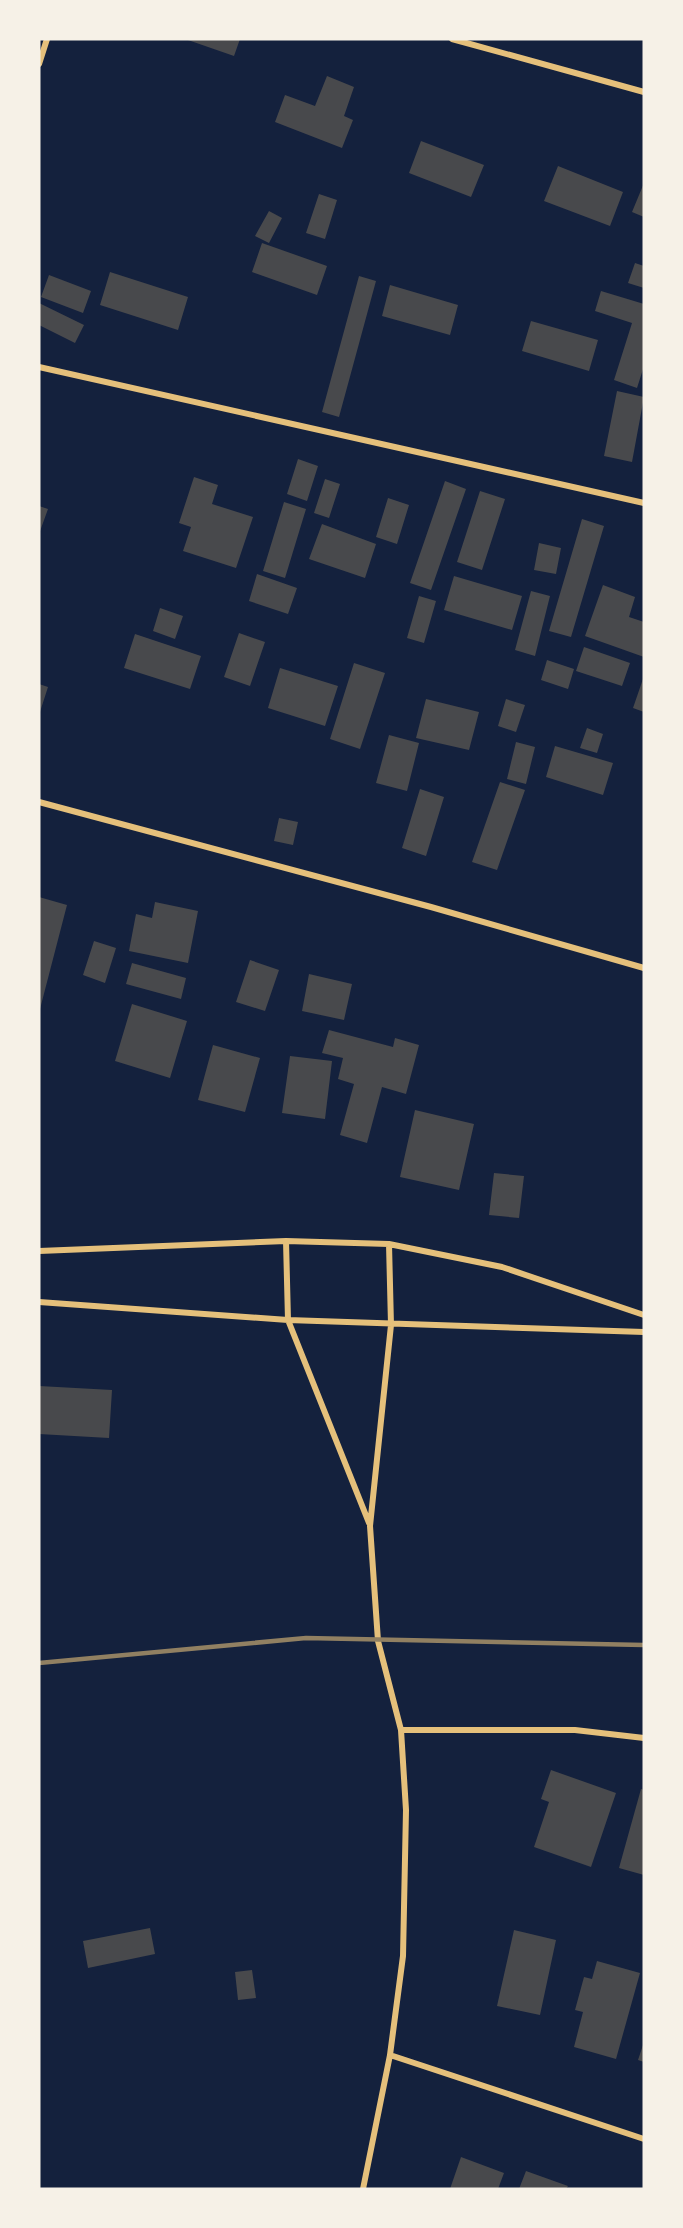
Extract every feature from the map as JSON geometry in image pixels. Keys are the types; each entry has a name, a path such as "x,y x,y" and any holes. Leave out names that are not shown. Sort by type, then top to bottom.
{"street":[{"path":"39,64 47,39"},
{"path":"452,39 644,92"},
{"path":"39,367 644,503"},
{"path":"39,802 431,907 644,968"},
{"path":"286,1241 288,1320 370,1526"},
{"path":"39,1251 286,1241 389,1244 502,1267 644,1315"},
{"path":"363,2189 390,2055 403,1956 406,1810 401,1730 378,1641 370,1526 391,1325 389,1244"},
{"path":"39,1302 288,1320 644,1332"},
{"path":"401,1730 575,1730 644,1738"},
{"path":"390,2055 644,2139"}],"building":[{"path":"185,39 240,39 234,56"},
{"path":"327,76 354,87 344,116 353,120 342,148 275,122 285,95 315,106"},
{"path":"421,141 484,165 471,197 409,173"},
{"path":"558,166 623,192 610,226 544,201"},
{"path":"644,183 644,217 632,212"},
{"path":"319,194 337,200 325,239 306,233"},
{"path":"269,211 282,218 269,243 255,236"},
{"path":"262,243 327,266 317,295 252,272"},
{"path":"635,263 644,266 644,288 628,283"},
{"path":"110,272 188,297 178,330 100,305"},
{"path":"49,275 91,291 83,313 41,297"},
{"path":"359,276 376,281 339,417 322,412"},
{"path":"390,285 458,305 450,335 382,316"},
{"path":"601,291 644,304 644,366 637,388 614,380 632,323 595,311"},
{"path":"39,303 84,325 75,343 39,325"},
{"path":"531,321 598,340 589,371 522,351"},
{"path":"617,391 644,397 632,462 604,456"},
{"path":"298,459 318,466 307,501 287,494"},
{"path":"194,477 218,485 212,504 253,517 236,568 183,551 191,527 179,523"},
{"path":"325,479 340,484 329,518 314,513"},
{"path":"445,481 466,489 431,590 410,583"},
{"path":"480,491 505,499 482,570 457,562"},
{"path":"388,498 409,505 397,544 376,537"},
{"path":"284,502 306,509 285,578 263,571"},
{"path":"39,506 48,509 39,534"},
{"path":"582,519 604,526 571,637 549,631"},
{"path":"322,524 376,544 365,578 309,559"},
{"path":"539,543 561,548 556,574 534,570"},
{"path":"257,574 297,588 288,614 249,601"},
{"path":"454,576 522,596 512,630 444,610"},
{"path":"603,585 635,597 629,617 644,622 644,657 585,636"},
{"path":"531,591 550,596 535,656 515,650"},
{"path":"419,596 436,601 424,643 407,638"},
{"path":"160,608 183,616 175,639 153,631"},
{"path":"239,633 265,642 250,686 224,677"},
{"path":"135,634 201,656 190,689 124,668"},
{"path":"584,647 630,663 622,686 576,671"},
{"path":"547,660 574,669 568,689 541,680"},
{"path":"354,663 385,673 360,749 330,739"},
{"path":"280,668 338,686 325,726 268,708"},
{"path":"644,676 644,712 633,708"},
{"path":"39,684 48,687 39,715"},
{"path":"426,699 479,712 469,750 416,738"},
{"path":"506,699 525,705 516,732 498,726"},
{"path":"587,728 603,734 597,753 580,748"},
{"path":"389,735 419,743 407,791 376,783"},
{"path":"516,742 535,747 526,784 507,779"},
{"path":"555,746 613,763 603,795 546,777"},
{"path":"500,782 525,790 497,870 472,862"},
{"path":"420,789 444,797 426,856 402,848"},
{"path":"279,818 298,822 293,845 274,841"},
{"path":"39,897 67,905 40,1009 39,1009"},
{"path":"155,902 198,911 188,963 129,951 136,914 152,918"},
{"path":"94,941 116,948 105,983 83,975"},
{"path":"250,960 279,970 265,1011 236,1002"},
{"path":"132,963 186,978 181,999 126,984"},
{"path":"309,974 352,984 344,1020 302,1011"},
{"path":"132,1004 187,1021 170,1078 115,1061"},
{"path":"329,1030 393,1047 395,1038 419,1045 406,1094 382,1087 367,1143 340,1135 354,1084 338,1079 343,1058 322,1053"},
{"path":"213,1045 260,1058 245,1112 198,1100"},
{"path":"290,1056 332,1061 325,1119 282,1113"},
{"path":"415,1110 474,1124 459,1190 400,1177"},
{"path":"494,1173 524,1176 519,1218 489,1215"},
{"path":"39,1386 112,1390 109,1438 39,1434"},
{"path":"551,1770 616,1793 591,1867 534,1847 549,1802 541,1799"},
{"path":"641,1789 644,1790 644,1875 619,1868"},
{"path":"150,1928 155,1954 88,1968 83,1941"},
{"path":"514,1930 556,1940 540,2015 497,2006"},
{"path":"597,1961 640,1973 616,2059 574,2047 583,2012 575,2010 584,1977 592,1979"},
{"path":"252,1970 256,1998 238,2000 235,1972"},
{"path":"644,2042 644,2062 638,2060"},
{"path":"461,2157 504,2173 498,2189 450,2189"},
{"path":"526,2171 568,2186 566,2189 519,2189"}],"railway":[{"path":"39,1663 306,1638 644,1645"}]}
